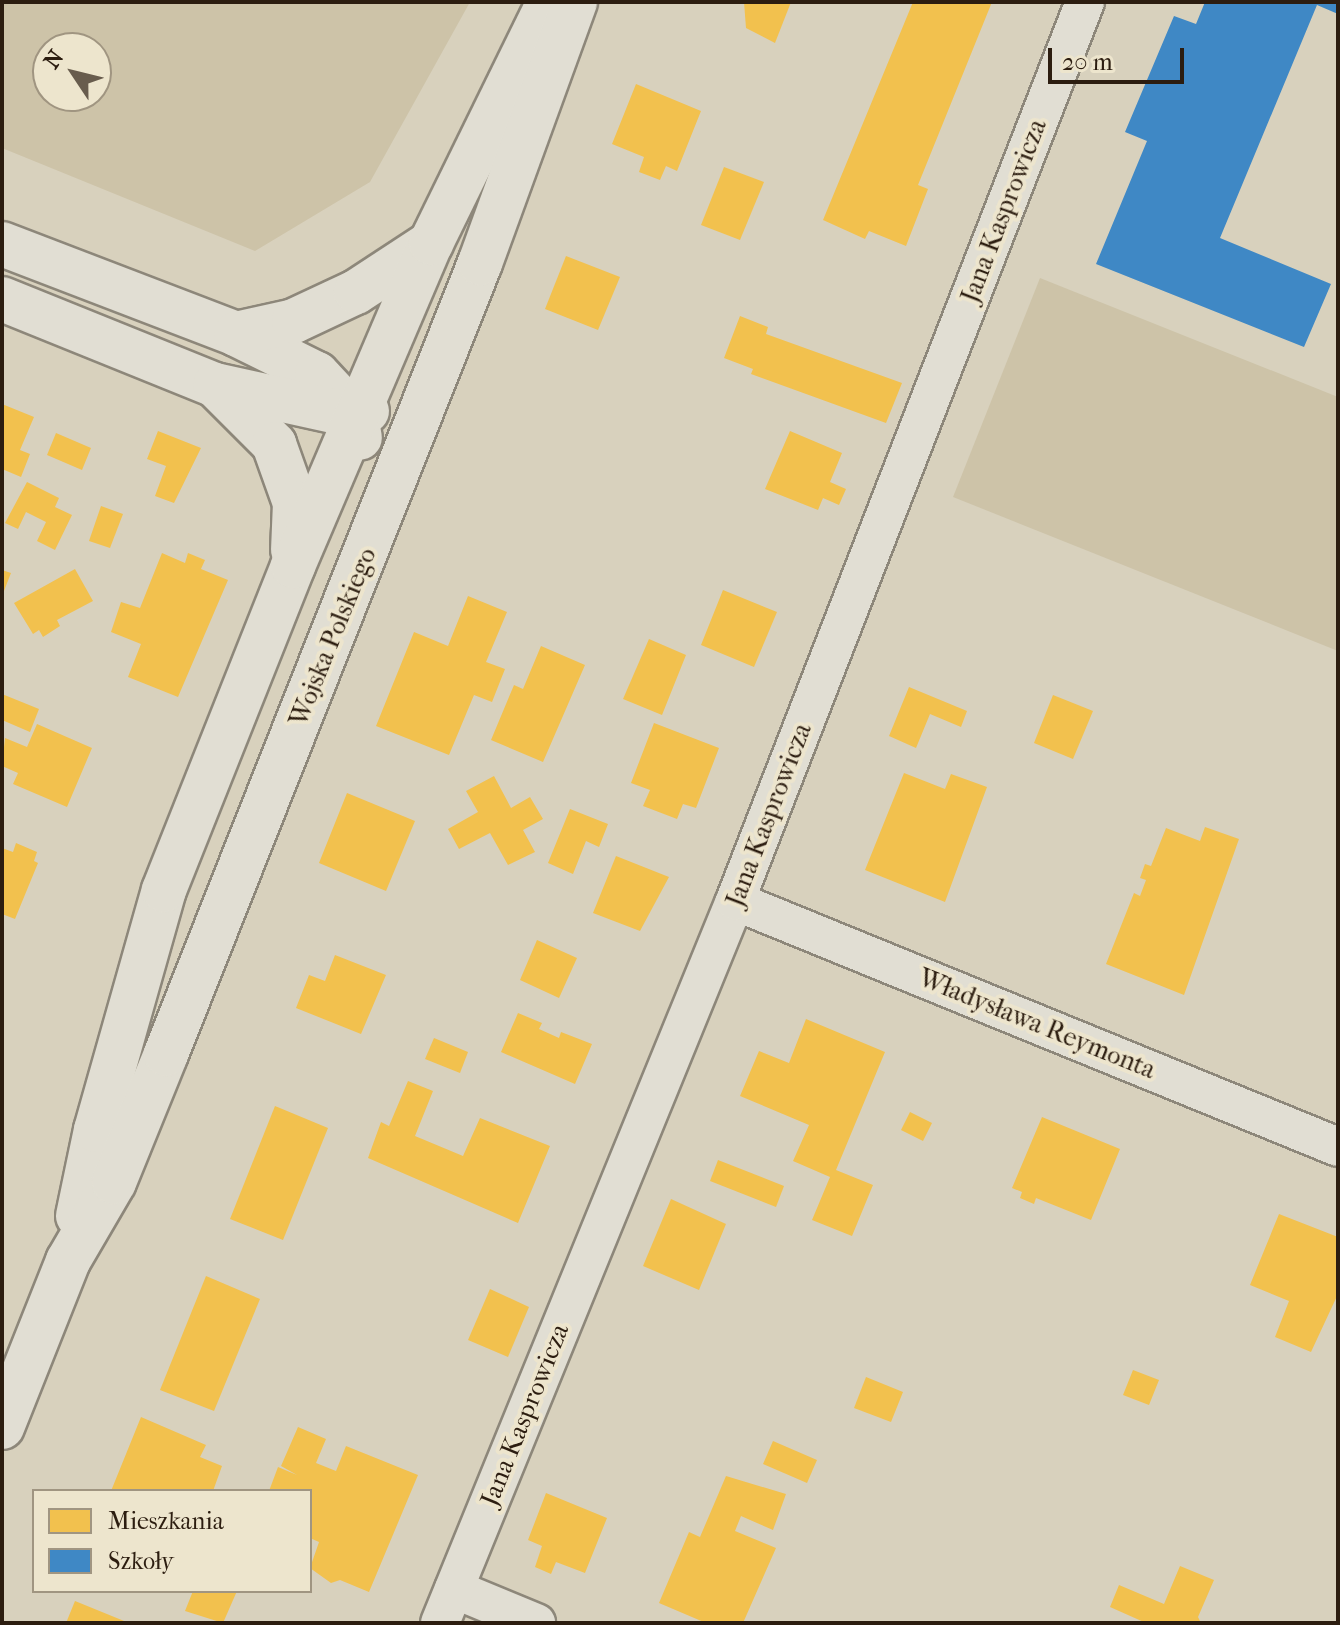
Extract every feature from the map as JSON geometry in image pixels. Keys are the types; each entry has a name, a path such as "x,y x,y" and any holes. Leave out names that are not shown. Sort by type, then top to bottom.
{"street":[{"name":"Wojska Polskiego","path":"68,1261 96,1130 164,890 293,566 431,243 549,2"},
{"name":"Wojska Polskiego","path":"2,1427 68,1261 114,1182 374,534 575,2"},
{"name":"Jana Kasprowicza","path":"440,1623 735,901 1085,2"},
{"path":"236,334 294,321 344,298 431,243"},
{"path":"2,244 236,334 317,374 356,416 374,534"},
{"path":"2,299 215,385 356,416 384,404 443,357"},
{"path":"215,385 274,444 286,471 295,503 293,566"},
{"name":"Władysława Reymonta","path":"735,901 1338,1147"},
{"path":"454,1589 536,1623"}],"shaded area":[{"path":"2,2 470,2 370,182 255,251 2,148"},
{"path":"1040,278 1338,397 1338,651 953,497"}],"building: Mieszkania":[{"path":"744,2 791,2 775,43 746,28"},
{"path":"913,2 992,2 918,185 928,189 906,246 869,231 865,239 823,220"},
{"path":"636,84 701,111 677,171 666,166 660,180 639,172 644,157 612,144"},
{"path":"724,167 764,182 740,240 701,225"},
{"path":"566,256 620,277 598,330 545,309"},
{"path":"740,316 768,327 766,334 902,383 886,423 751,374 753,369 724,358"},
{"path":"2,404 34,417 20,450 30,454 21,477 2,469"},
{"path":"158,431 201,448 174,503 155,496 166,466 147,459"},
{"path":"790,431 842,453 830,482 846,489 839,505 823,498 818,510 765,489"},
{"path":"56,433 91,448 82,470 47,455"},
{"path":"27,482 59,498 55,507 72,515 55,550 37,541 46,522 26,512 18,529 5,523"},
{"path":"101,506 123,514 110,548 89,541"},
{"path":"162,553 185,563 188,553 205,560 201,569 228,580 178,697 128,677 141,644 111,632 121,602 140,608"},
{"path":"75,569 93,601 57,620 60,626 43,637 39,630 33,634 14,603"},
{"path":"2,570 11,573 2,596"},
{"path":"723,590 777,612 754,667 701,645"},
{"path":"468,596 507,612 486,662 505,669 492,702 474,695 449,755 376,726 414,632 448,646"},
{"path":"649,639 686,655 662,715 623,699"},
{"path":"541,646 585,665 543,762 491,740 514,685 523,689"},
{"path":"909,687 967,711 961,727 930,714 916,748 889,736"},
{"path":"2,694 39,709 30,732 2,720"},
{"path":"1053,695 1093,711 1073,759 1034,743"},
{"path":"654,723 719,748 696,808 683,804 677,819 643,806 650,790 631,783"},
{"path":"37,724 92,748 67,807 13,784 18,773 2,766 5,738 27,747"},
{"path":"904,773 945,789 951,774 987,787 945,902 865,870"},
{"path":"494,776 511,808 530,797 543,819 523,830 535,852 508,865 490,833 459,849 448,829 478,812 466,791"},
{"path":"347,793 415,821 386,891 319,863"},
{"path":"570,809 608,824 599,847 586,841 573,874 548,863"},
{"path":"1205,827 1239,839 1184,995 1106,964 1134,893 1140,896 1146,880 1140,878 1145,864 1151,866 1166,828 1200,841"},
{"path":"16,843 37,852 34,861 38,863 15,919 2,914 2,848 13,852"},
{"path":"616,856 669,877 640,931 593,913"},
{"path":"537,940 577,958 559,998 520,980"},
{"path":"335,955 386,975 361,1034 296,1008 309,975 325,981"},
{"path":"518,1013 542,1023 539,1029 559,1038 561,1032 592,1044 575,1084 501,1052"},
{"path":"806,1019 885,1052 836,1170 873,1185 852,1236 812,1220 830,1177 793,1161 809,1125 740,1096 759,1051 789,1063"},
{"path":"434,1038 468,1052 460,1073 425,1059"},
{"path":"408,1081 433,1091 415,1136 463,1156 480,1118 550,1146 518,1223 368,1158 381,1122 389,1126"},
{"path":"275,1106 328,1128 283,1240 230,1219"},
{"path":"910,1112 932,1123 923,1141 901,1130"},
{"path":"1042,1117 1120,1149 1091,1220 1036,1198 1034,1204 1020,1198 1022,1192 1012,1188"},
{"path":"718,1160 784,1186 776,1207 710,1181"},
{"path":"671,1199 726,1224 699,1290 643,1266"},
{"path":"1279,1214 1338,1237 1338,1294 1311,1352 1275,1337 1289,1301 1250,1285"},
{"path":"206,1276 260,1299 214,1411 160,1390"},
{"path":"490,1289 529,1307 508,1357 468,1340"},
{"path":"1133,1370 1159,1380 1149,1405 1123,1395"},
{"path":"866,1377 903,1392 891,1422 854,1408"},
{"path":"141,1417 206,1445 200,1457 222,1466 214,1489 112,1489"},
{"path":"298,1427 326,1439 316,1463 336,1471 346,1446 418,1475 369,1592 340,1580 331,1583 312,1569 319,1542 312,1539 312,1489 270,1489 278,1467 297,1475 281,1466"},
{"path":"773,1441 817,1460 807,1483 763,1464"},
{"path":"726,1476 786,1494 773,1530 741,1516 735,1531 776,1548 743,1623 706,1623 659,1603 689,1532 700,1537"},
{"path":"546,1493 607,1518 585,1573 556,1562 551,1574 535,1567 542,1546 528,1540"},
{"path":"1180,1566 1214,1580 1198,1617 1201,1623 1146,1623 1110,1607 1119,1585 1164,1604"},
{"path":"192,1593 236,1593 223,1623 185,1611"},
{"path":"75,1601 129,1623 66,1623"}],"building: Szkoły":[{"path":"1205,2 1338,2 1338,14 1317,5 1220,238 1331,284 1304,347 1096,264 1147,141 1125,132 1174,16 1196,24"}]}
